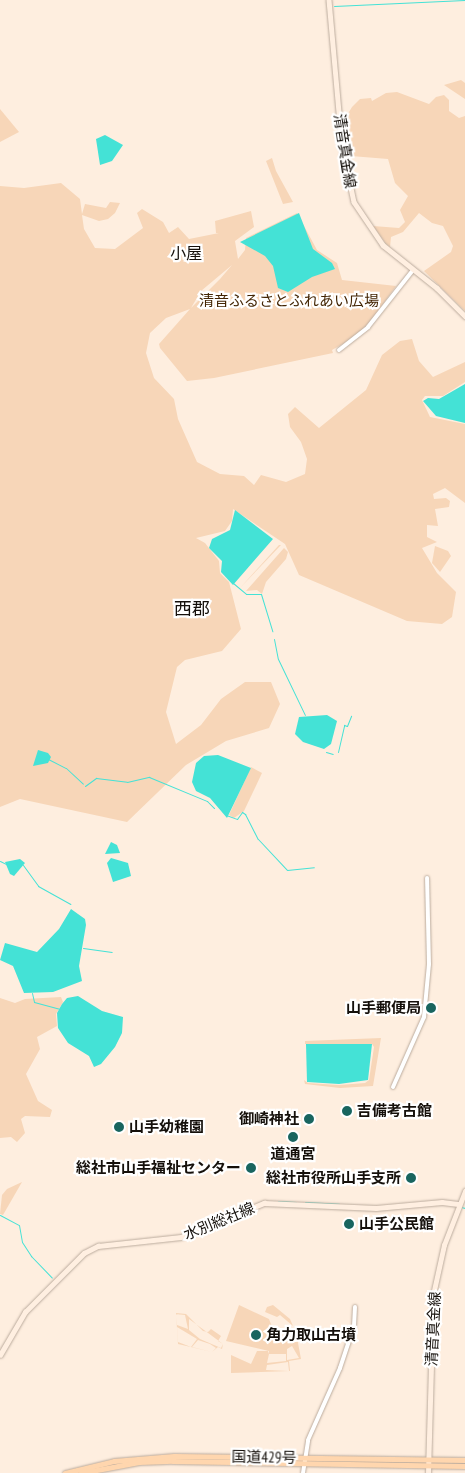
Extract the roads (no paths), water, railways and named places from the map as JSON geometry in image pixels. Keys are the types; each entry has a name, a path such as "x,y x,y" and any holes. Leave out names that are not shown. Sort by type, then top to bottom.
{"highway":[{"name":"国道429号","path":"65,1473 138,1458 428,1463 465,1466"},
{"name":"国道429号","path":"428,1463 465,1460"},
{"name":"国道429号","path":"81,1473 147,1462 304,1461"}],"main road":[{"name":"清音真金線","path":"329,0 348,185 358,209 374,236 465,316"},
{"name":"清音真金線","path":"428,1473 433,1295 440,1261 458,1204 465,1191"},
{"name":"水別総社線","path":"0,1355 25,1312 84,1253 94,1247 181,1237 264,1203 376,1208 442,1202 458,1204"}],"street":[{"path":"340,350 368,327 413,270"},
{"path":"393,1087 424,1017 429,964 427,878"},
{"path":"303,1473 310,1432 342,1362 354,1326 356,1308"}],"water":[{"path":"105,135 123,145 112,161 100,165 96,139"},
{"path":"299,213 313,249 332,263 335,269 312,277 288,292 278,288 273,266 265,256 240,242"},
{"path":"465,384 465,423 436,416 423,401 428,398 439,399"},
{"path":"235,510 273,539 233,585 221,572 222,561 209,548 212,539 230,530"},
{"path":"327,715 337,721 331,744 324,749 303,742 295,734 299,717"},
{"path":"38,750 48,753 51,757 48,763 33,766"},
{"path":"218,755 251,768 227,818 210,798 196,791 192,782 196,763 204,756"},
{"path":"111,842 117,845 120,853 105,854"},
{"path":"111,858 128,863 131,876 113,882 107,863"},
{"path":"20,859 25,863 14,876 10,874 5,862"},
{"path":"71,909 85,919 86,925 79,966 82,981 53,992 24,993 13,966 0,960 5,943 37,952 59,929"},
{"path":"78,996 102,1011 123,1017 122,1033 115,1047 101,1064 94,1067 89,1056 68,1043 58,1028 57,1013 62,1004 67,998"},
{"path":"306,1044 372,1044 368,1080 339,1084 307,1082"}],"waterway":[{"path":"334,6 465,0"},
{"path":"233,583 246,594 261,594 272,631"},
{"path":"274,639 278,659 305,715"},
{"path":"338,752 344,725 347,726 351,716"},
{"path":"326,752 333,754"},
{"path":"48,759 66,768 83,784"},
{"path":"85,786 96,778 127,782 149,777 207,801 214,808"},
{"path":"226,815 237,819 242,812 245,814 258,839 287,870 314,867"},
{"path":"0,861 6,864"},
{"path":"23,865 38,886 70,904"},
{"path":"83,948 112,952"},
{"path":"32,993 34,1002 60,1009"},
{"path":"278,1201 296,1202"},
{"path":"305,1202 339,1204"},
{"path":"461,1207 465,1208"},
{"path":"0,1215 19,1225 22,1242 31,1256 52,1278"},
{"path":"184,1233 199,1227"}],"place":[{"name":"山手郵便局","path":"431,1008"},
{"name":"吉備考古館","path":"347,1111"},
{"name":"御崎神社","path":"309,1119"},
{"name":"山手幼稚園","path":"119,1127"},
{"name":"道通宮","path":"293,1137"},
{"name":"総社市山手福祉センター","path":"251,1168"},
{"name":"総社市役所山手支所","path":"411,1178"},
{"name":"山手公民館","path":"349,1224"},
{"name":"角力取山古墳","path":"256,1335"}],"district":[{"name":"小屋","path":"186,253"},
{"name":"西郡","path":"192,609"}],"park label":[{"name":"清音ふるさとふれあい広場","path":"289,301"}]}
